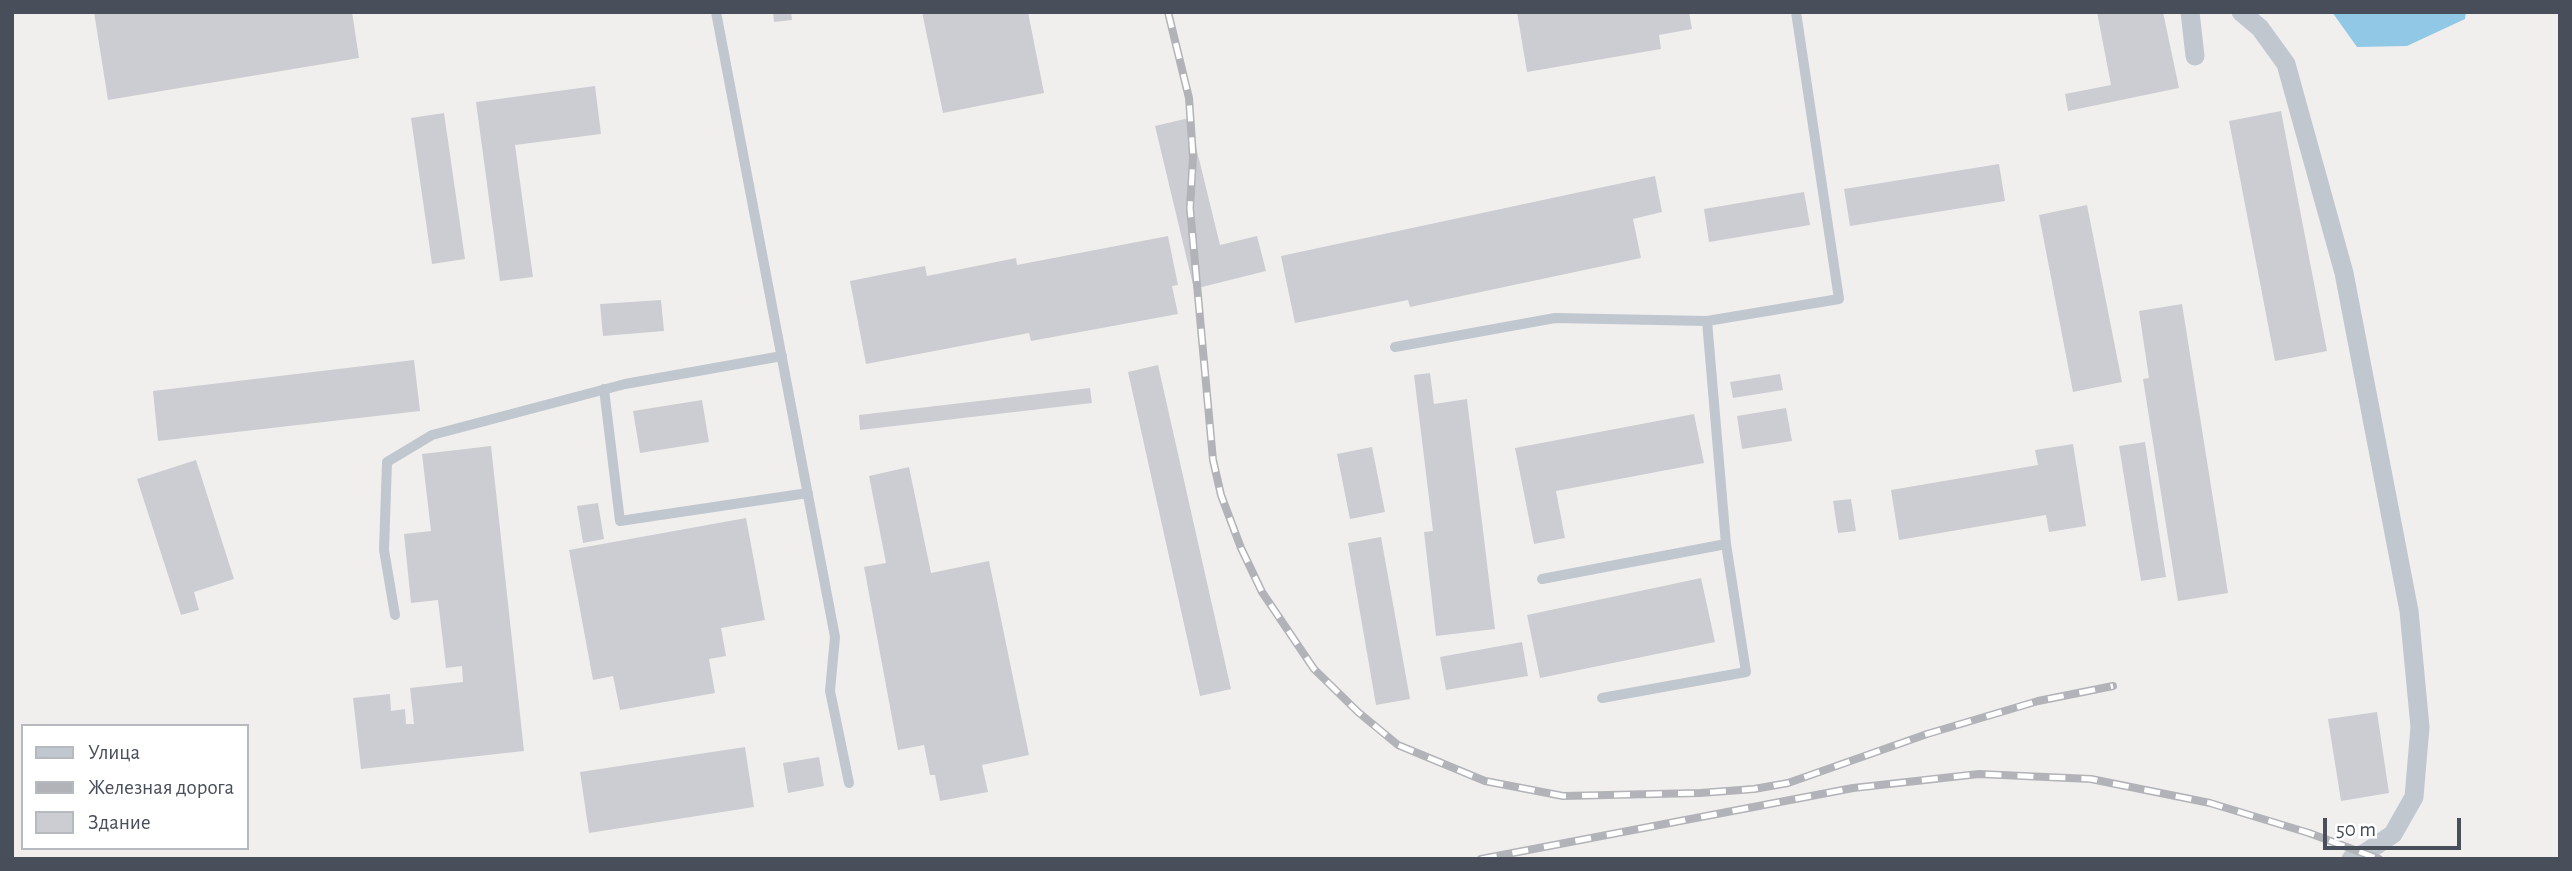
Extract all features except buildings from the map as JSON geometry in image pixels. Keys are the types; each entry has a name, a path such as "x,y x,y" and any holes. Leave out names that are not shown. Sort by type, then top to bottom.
{"street":[{"path":"2190,12 2196,55"},
{"path":"2241,12 2260,27 2286,64 2344,273 2409,611 2420,727 2414,797 2393,834 2351,859"}],"lane":[{"path":"716,12 835,637 830,691 849,783"},
{"path":"1395,347 1555,318 1707,321 1839,299 1796,12"},
{"path":"1602,698 1746,672 1726,544 1707,321"},
{"path":"395,615 384,550 387,462 432,435 604,389 782,356"},
{"path":"604,389 620,521 808,493"},
{"path":"1542,579 1726,544"}],"water":[{"path":"2332,12 2466,12 2465,19 2407,46 2357,47"}],"railway":[{"path":"1168,12 1189,98 1193,157 1190,208 1213,460 1221,495 1241,548 1262,592 1314,669 1358,712 1398,745 1485,781 1563,796 1754,789 1788,783 1927,734 2038,701 2113,686"},
{"path":"1481,859 1853,788 1979,774 2091,779 2210,803 2309,833 2379,859"}]}
